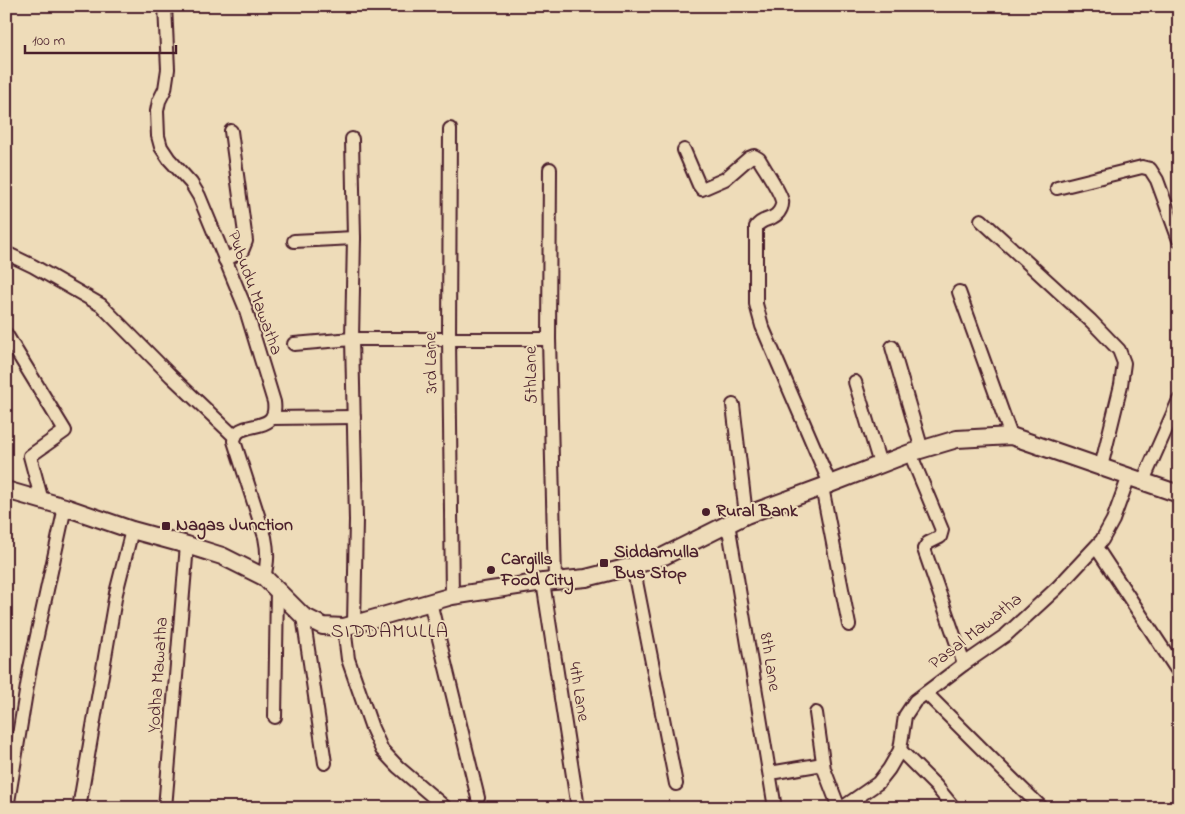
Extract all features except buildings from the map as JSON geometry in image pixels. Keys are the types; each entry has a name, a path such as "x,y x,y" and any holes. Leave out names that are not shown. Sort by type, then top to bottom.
{"main road":[{"path":"7,493 64,507 132,530 222,556 264,577 303,616 323,626 349,625 452,596 549,581 586,578 634,566 664,556 746,515 880,464 957,440 1011,436 1179,494"}],"street":[{"name":"Pubudu Mawatha","path":"165,6 168,69 165,88 159,100 157,111 158,136 161,147 169,159 191,183 199,196 245,307 272,396 275,409 272,418"},
{"name":"3rd Lane","path":"450,129 449,338 452,596"},
{"path":"225,260 242,251 246,241 231,131"},
{"path":"352,139 354,238 352,339 356,520 348,658 372,728 382,750 398,767 446,808"},
{"path":"684,150 698,185 702,189 725,179 749,158 754,156 758,159 783,202 777,215 760,222 756,227 756,304 762,326 826,486 849,625"},
{"path":"1057,188 1142,167 1150,169 1158,180 1179,240"},
{"name":"5thLane","path":"549,581 550,169"},
{"path":"982,220 1091,320 1119,350 1124,363 1121,385 1101,468"},
{"path":"294,241 354,238"},
{"path":"6,253 33,266 101,305 235,437"},
{"path":"959,292 1011,436"},
{"path":"6,334 65,432 30,456 42,501"},
{"path":"294,344 352,339 549,339"},
{"path":"892,347 916,452 942,530 940,537 928,543 924,549 964,664"},
{"path":"855,382 880,464"},
{"name":"Pasal Mawatha","path":"840,808 878,783 889,769 900,750 905,716 915,700 1006,635 1057,588 1102,540 1179,400"},
{"path":"733,405 746,515"},
{"path":"264,577 268,561 268,550 235,447 235,437 239,431 260,426 272,418 354,417"},
{"path":"7,808 30,668 64,507"},
{"name":"8th Lane","path":"728,523 775,808"},
{"path":"79,808 116,593 132,530"},
{"name":"Yodha Mawatha","path":"166,808 187,545"},
{"path":"1096,547 1179,674"},
{"path":"634,566 676,784"},
{"name":"4th Lane","path":"549,581 578,808"},
{"path":"275,717 277,589"},
{"path":"430,602 478,798"},
{"path":"303,616 325,763"},
{"path":"926,693 1042,808"},
{"path":"816,713 824,769 840,808"},
{"path":"900,750 936,786 954,808"},
{"path":"770,773 823,764"}],"place":[{"name":"Rural Bank","path":"706,512"},
{"name":"Nagas Junction","path":"166,526"},
{"name":"Siddamulla Bus Stop","path":"604,563"},
{"name":"Cargills Food City","path":"491,570"}],"district":[{"name":"SIDDAMULLA","path":"390,632"}]}
